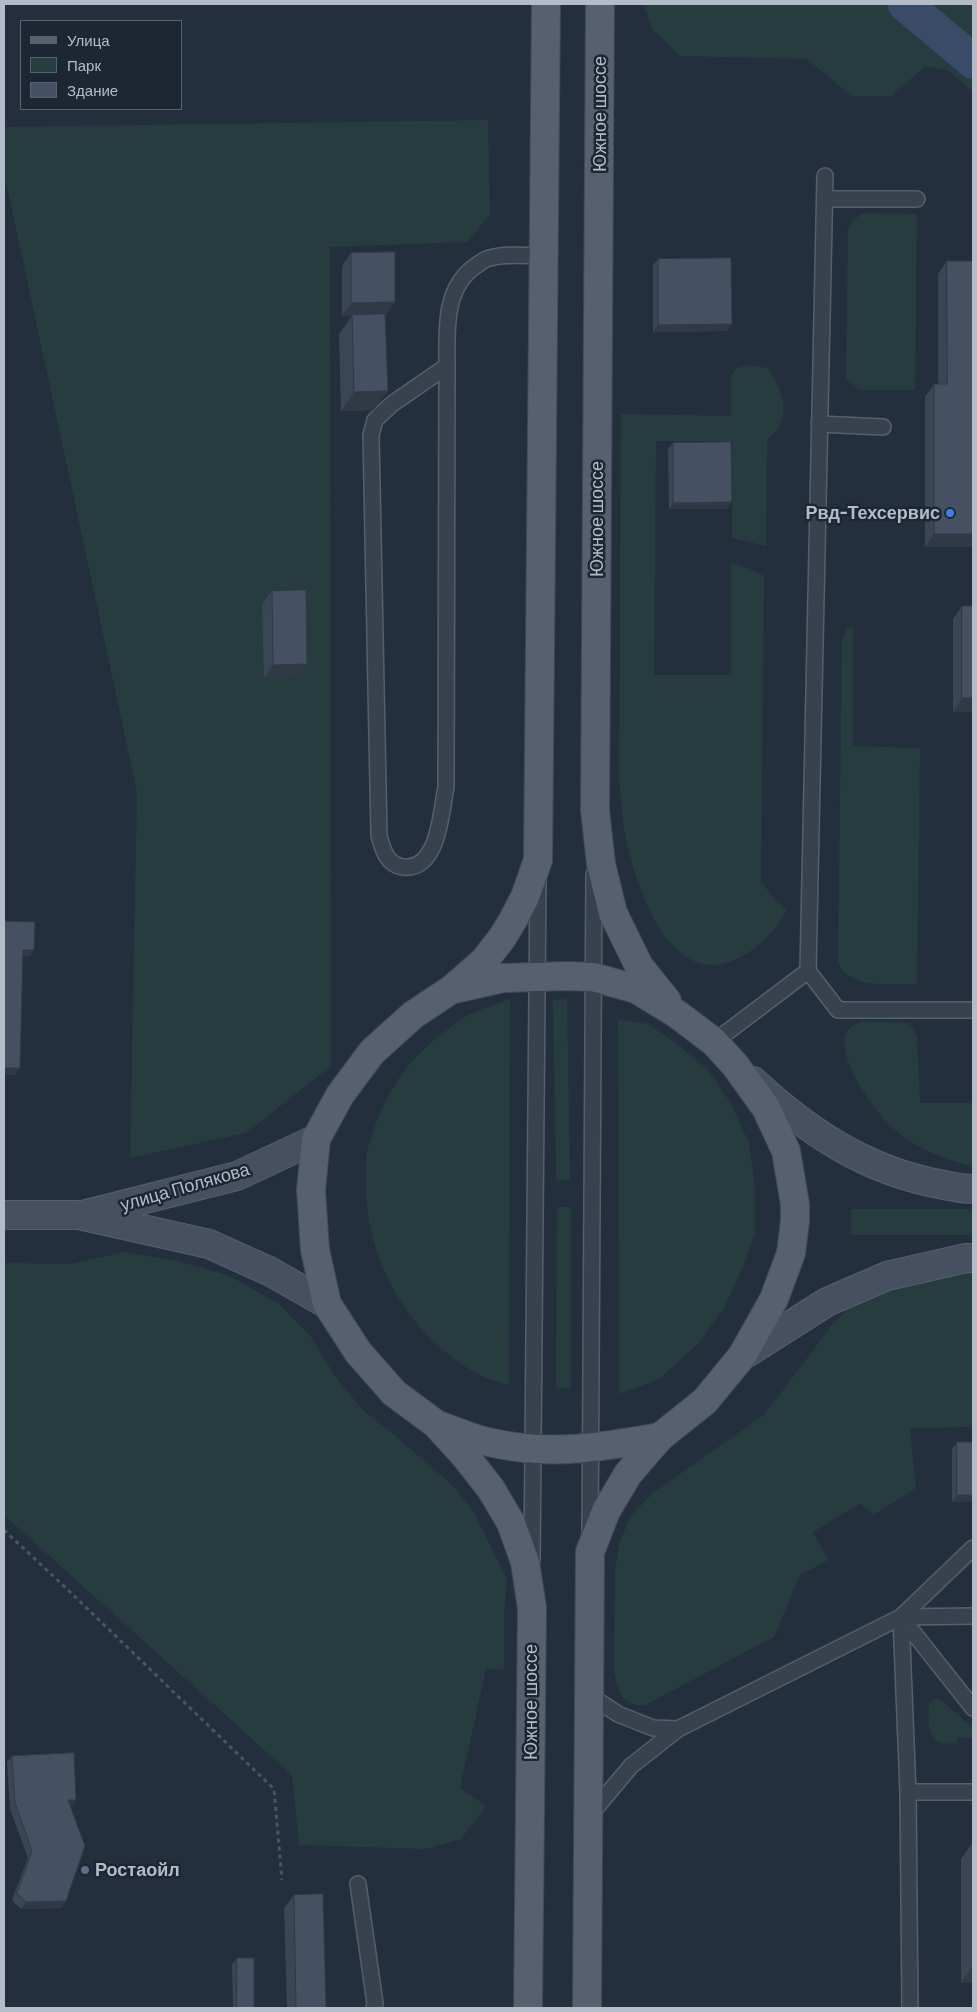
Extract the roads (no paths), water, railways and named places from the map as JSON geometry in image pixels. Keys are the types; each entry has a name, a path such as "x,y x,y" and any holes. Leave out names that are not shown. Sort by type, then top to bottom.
{"main road":[{"name":"Южное шоссе","path":"528,2008 532,1608 525,1562 511,1524 491,1489 466,1457 436,1424 394,1392 358,1352 327,1304 315,1250 311,1190 316,1139 340,1095 372,1052 413,1015 452,989 484,961 502,938 524,898 538,860 546,4"},
{"name":"Южное шоссе","path":"600,4 595,810 601,864 613,913 640,966 677,1014"},
{"name":"Южное шоссе","path":"452,989 503,978 537,976 594,978 636,989 677,1014 714,1042 735,1065 766,1108 786,1151 795,1204 791,1253 774,1299 742,1356 704,1401 660,1438 628,1474 606,1511 590,1552 587,2008"},
{"path":"735,1065 784,1110 823,1137 864,1159 912,1178 973,1189"},
{"name":"улица Полякова","path":"80,1215 237,1176 316,1139"},
{"name":"улица Полякова","path":"4,1215 80,1215 209,1244 271,1272 327,1304"},
{"path":"742,1356 827,1302 887,1276 973,1258"},
{"name":"Южное шоссе","path":"436,1424 491,1443 533,1450 591,1449 660,1438"}],"lane":[{"path":"824,176 808,971 838,1010 973,1010"},
{"path":"825,200 917,199"},
{"path":"447,366 392,404 375,420 371,435 379,836 384,852 392,864 404,867 419,865 430,854 439,827 446,786 447,366 447,320 456,287 471,269 488,258 506,255 544,256"},
{"path":"819,424 883,427"},
{"path":"590,1552 595,810"},
{"path":"532,1608 538,860"},
{"path":"714,1042 808,971"},
{"path":"588,1818 631,1766 678,1729 901,1617 973,1548"},
{"path":"901,1617 973,1616"},
{"path":"901,1617 973,1708"},
{"path":"901,1617 908,1792 910,2008"},
{"path":"589,1694 618,1714 653,1728 678,1729"},
{"path":"908,1792 973,1792"},
{"path":"358,1884 375,2003 374,2008"}],"waterway":[{"path":"905,4 973,61"}],"place":[{"name":"Рвд-Техсервис","path":"950,513"},
{"name":"Ростаойл","path":"85,1870"}]}
